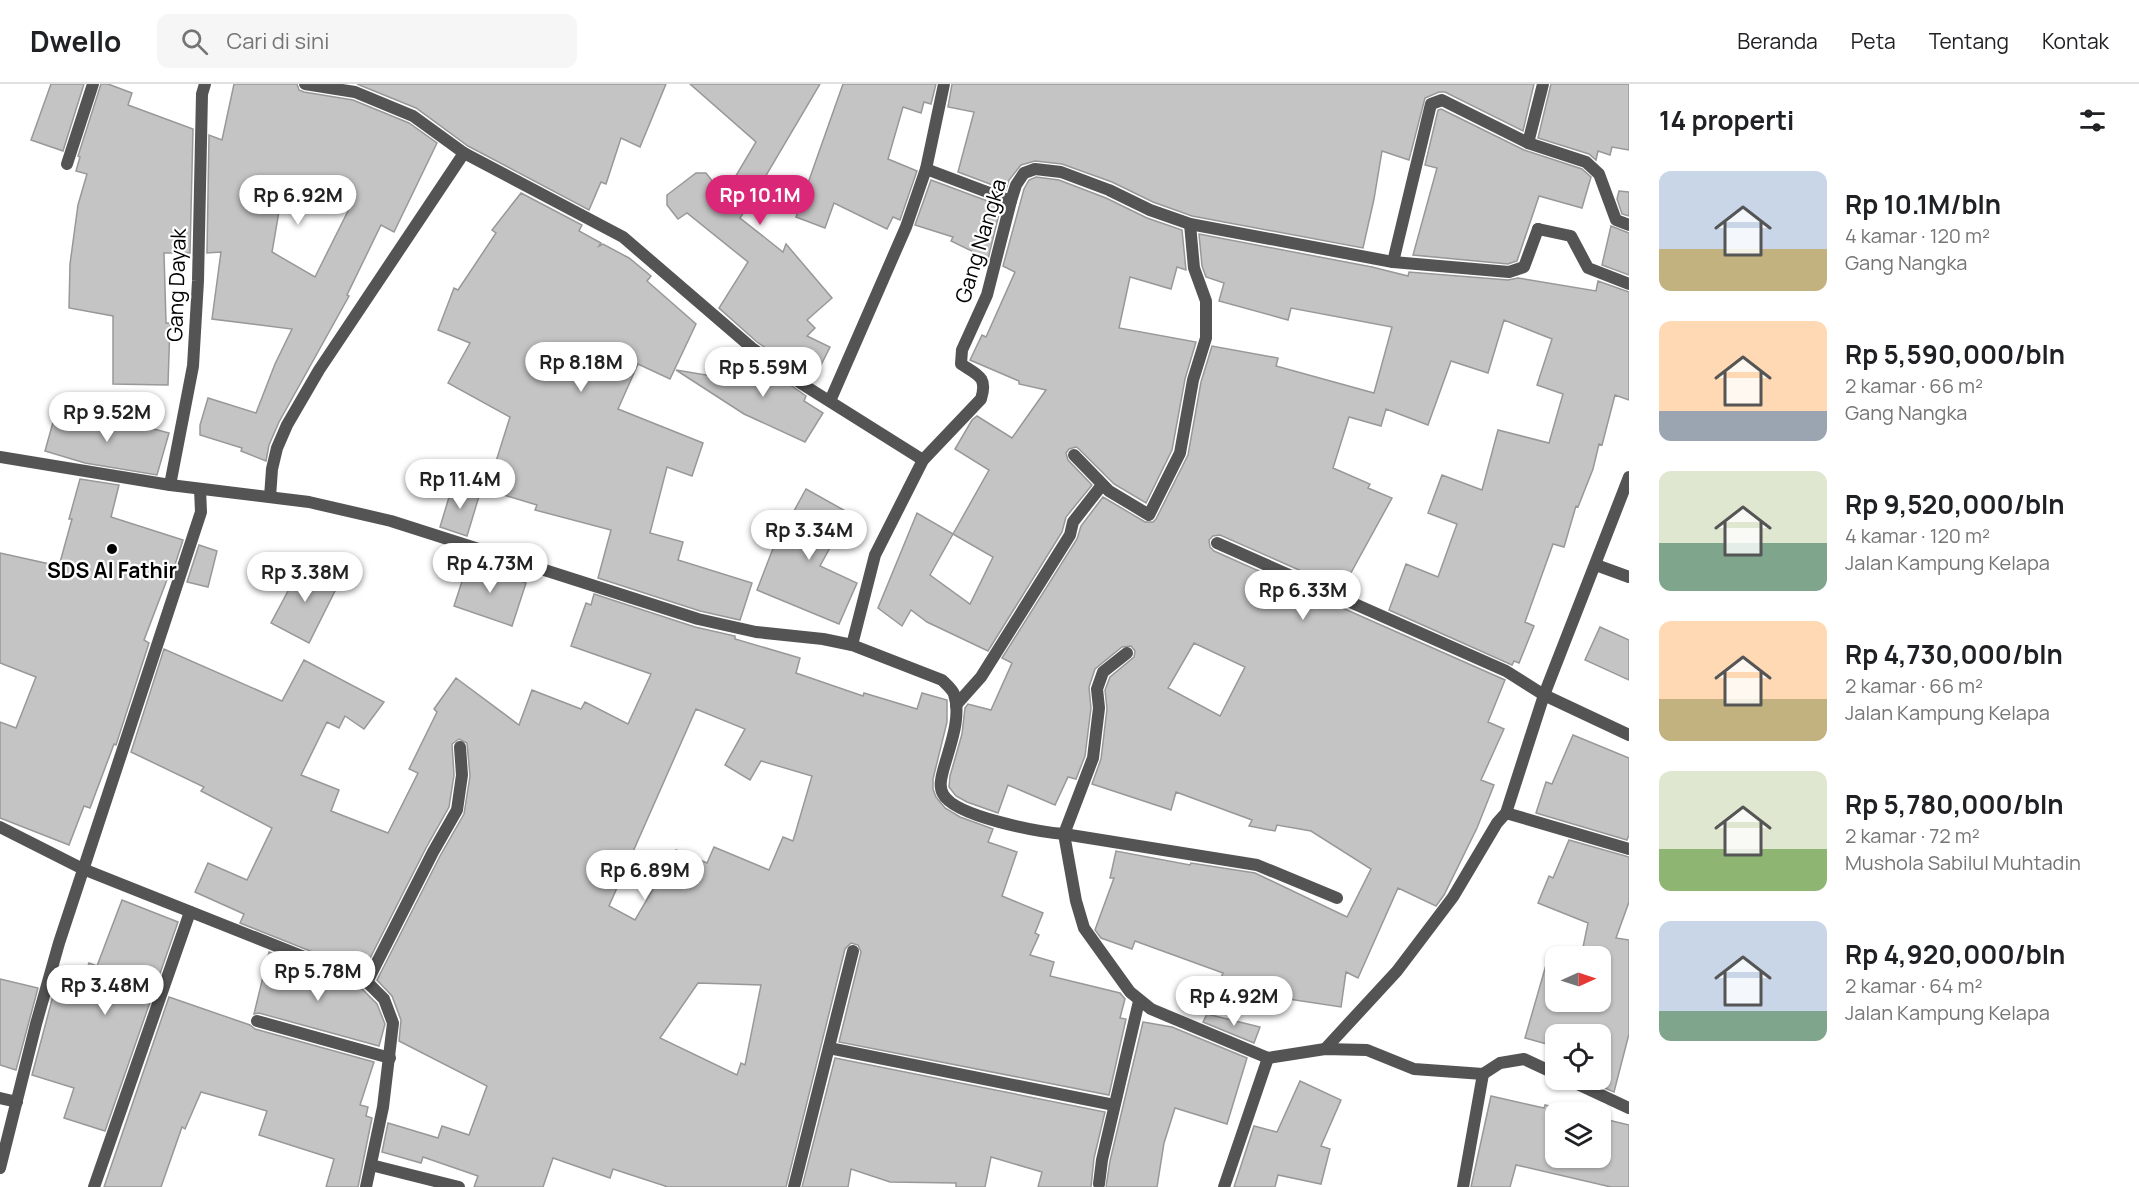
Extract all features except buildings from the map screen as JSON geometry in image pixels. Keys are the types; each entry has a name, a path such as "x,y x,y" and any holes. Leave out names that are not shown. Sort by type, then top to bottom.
{"street":[{"path":"67,164 93,84"},
{"name":"Gang Dayak","path":"170,485 193,366 198,281 202,94 205,84"},
{"path":"305,84 355,92 413,116 464,153 623,237 752,348 802,384 922,460"},
{"path":"830,402 906,227 926,169 944,84"},
{"path":"1528,143 1543,84"},
{"path":"1393,262 1431,104 1442,100 1528,143 1586,162 1599,174 1616,220 1629,225"},
{"path":"270,497 272,469 277,448 287,425 319,370 464,153"},
{"path":"926,169 1011,201"},
{"name":"Gang Nangka","path":"852,645 875,555 922,460 981,399 985,388 981,376 961,364 962,350 987,295 1011,201 1016,185 1024,173 1035,169 1061,172 1109,190 1149,210 1190,224 1393,262 1509,272 1524,267 1538,229 1572,236 1588,268 1629,284"},
{"path":"1074,455 1102,485 1149,515 1180,453 1193,380 1206,338 1206,301 1194,268 1190,224"},
{"path":"0,458 170,485 309,502 391,521 708,621 756,632 823,639 852,645 942,680 953,692 956,720 940,783 943,794 950,802 980,816 1042,832 1257,865 1337,898"},
{"path":"1325,1050 1404,961 1453,897 1497,823 1506,813 1544,695 1629,477"},
{"path":"956,705 981,677 1071,535 1073,522 1102,485"},
{"path":"0,1168 39,1014 83,869 201,512 200,489"},
{"path":"1216,543 1506,671 1544,695 1629,735"},
{"path":"1596,566 1629,577"},
{"path":"1127,653 1103,672 1097,689 1099,708 1093,758 1064,834 1076,901 1084,928 1139,1001 1151,1009 1268,1058 1325,1050 1367,1050 1414,1069 1483,1074 1500,1063 1524,1059 1545,1069"},
{"path":"367,982 457,810 462,775 460,747"},
{"path":"1506,813 1629,849"},
{"path":"0,826 83,869 367,982 384,999 393,1023 383,1107 366,1187"},
{"path":"94,1187 190,912"},
{"path":"794,1187 853,951"},
{"path":"1099,1184 1114,1105 1139,1001"},
{"path":"257,1021 390,1058"},
{"path":"829,1048 1114,1105"},
{"path":"1224,1187 1268,1058"},
{"path":"1463,1187 1483,1074"},
{"path":"1590,1090 1629,1108"},
{"path":"0,1098 17,1102"},
{"path":"371,1165 459,1187"}],"place":[{"name":"SDS Al Fathir","path":"112,549"}]}
